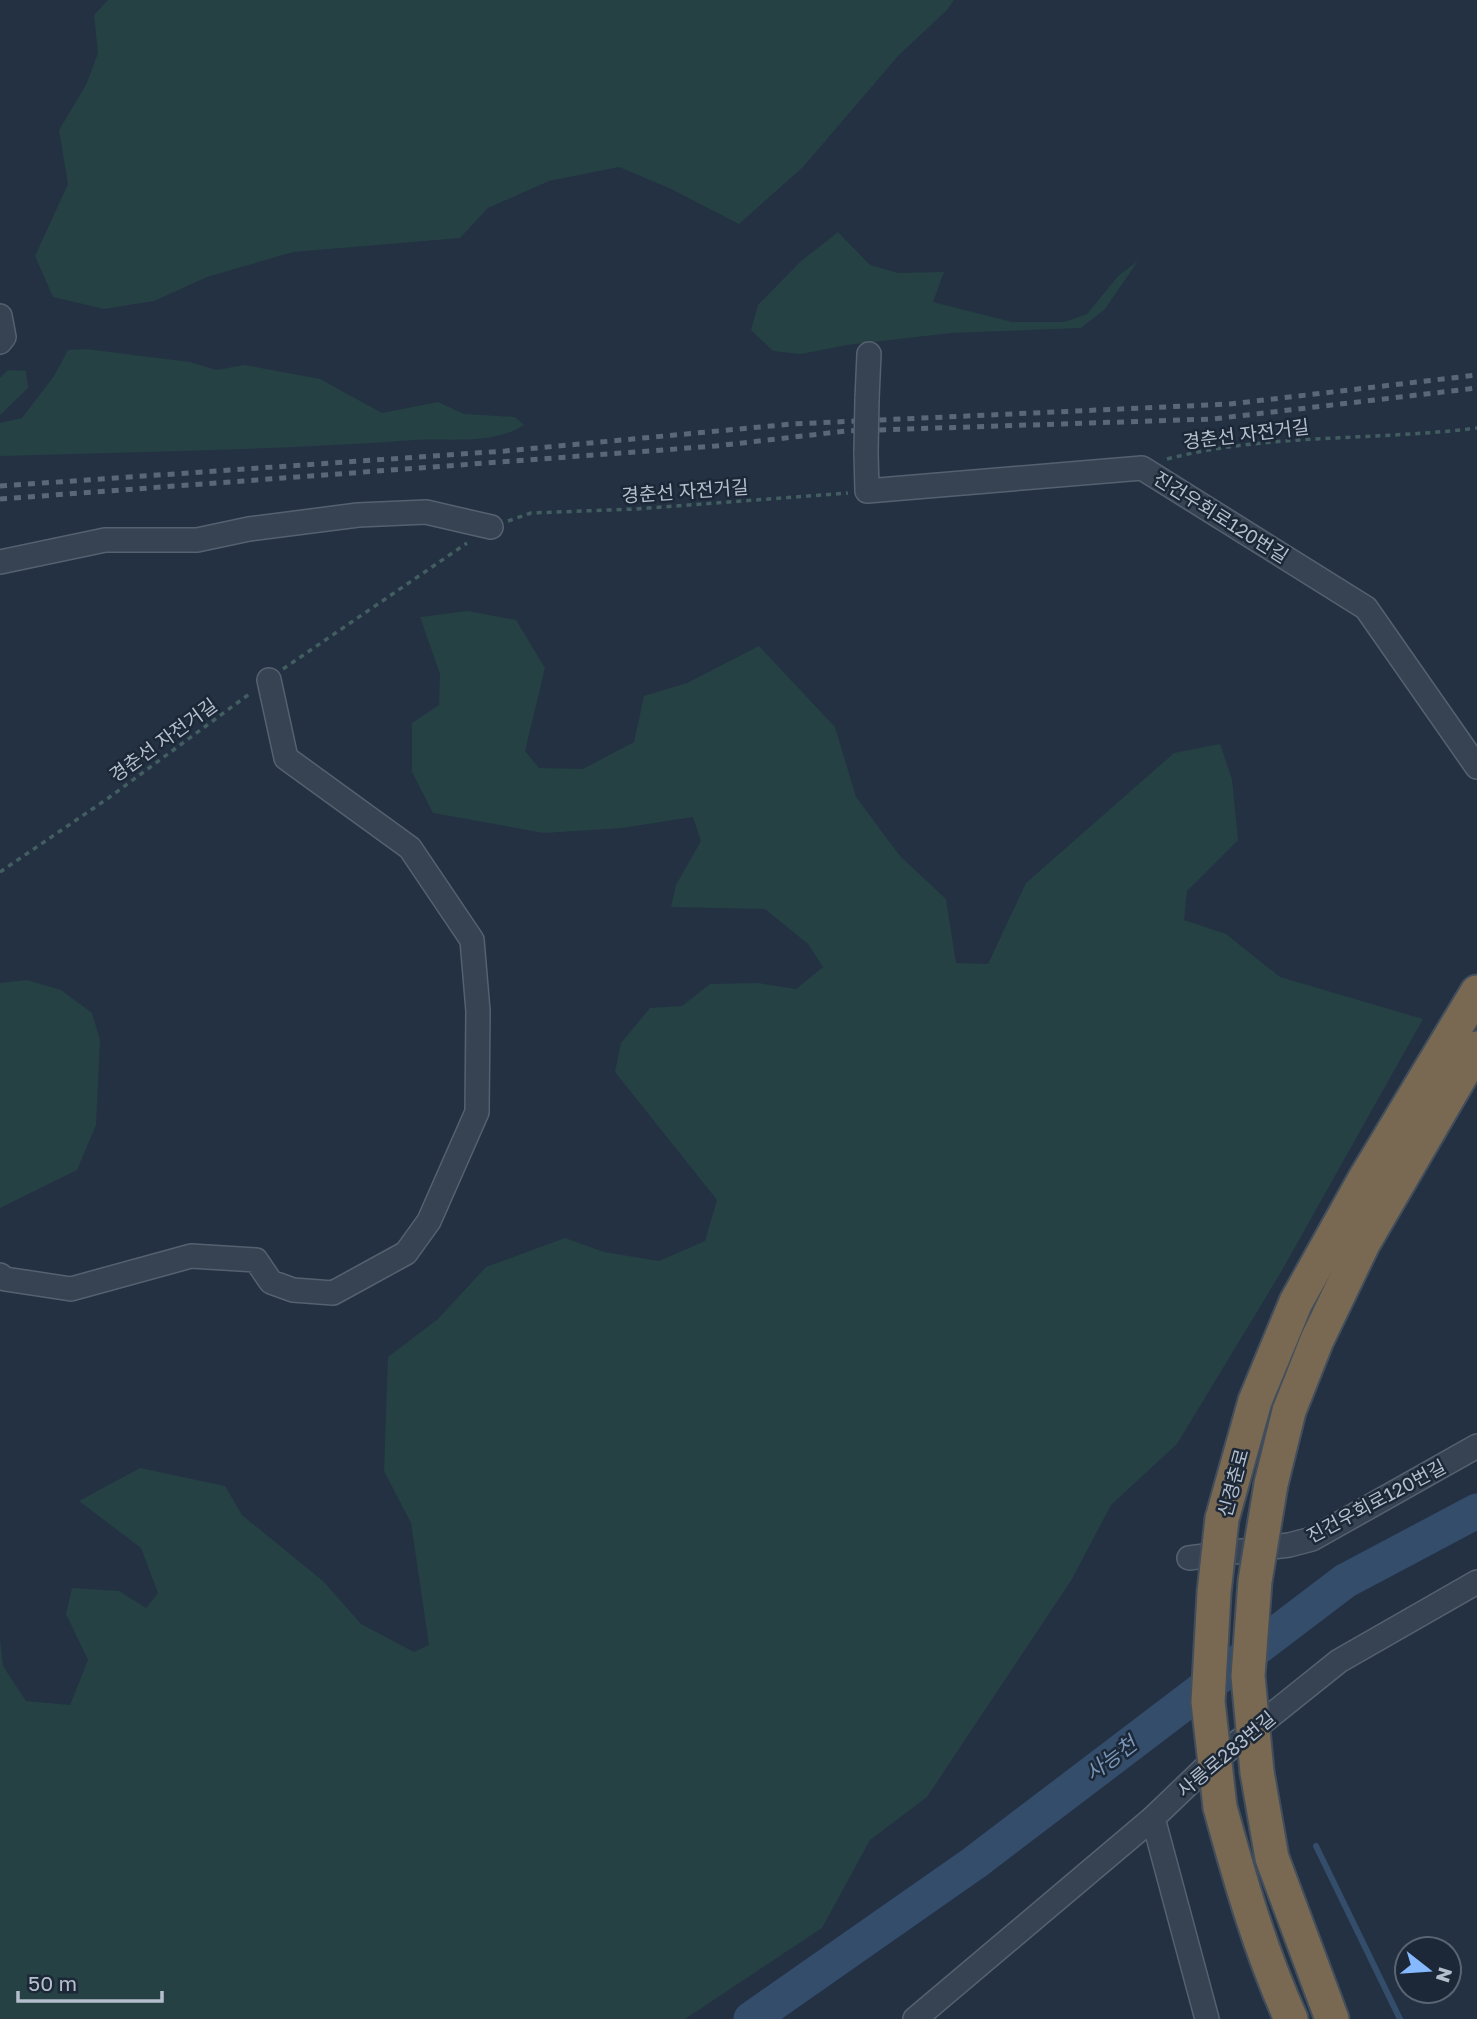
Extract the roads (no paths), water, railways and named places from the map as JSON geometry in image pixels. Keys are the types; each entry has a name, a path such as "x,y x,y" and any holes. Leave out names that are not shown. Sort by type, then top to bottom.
{"highway":[{"name":"신경춘로","path":"1291,2019 1268,1968 1249,1913 1220,1807 1208,1702 1214,1592 1222,1519 1255,1401 1296,1302 1364,1180 1477,992"},
{"name":"신경춘로","path":"1332,2019 1272,1858 1257,1772 1248,1676 1255,1581 1271,1484 1289,1412 1317,1339 1363,1244 1477,1048"}],"street":[{"path":"0,316 5,337 0,342"},
{"name":"진건우회로120번길","path":"869,355 867,491 1142,468 1366,608 1477,767"},
{"path":"0,562 105,540 197,540 249,529 358,515 426,513 491,527"},
{"path":"0,1275 5,1279 71,1289 191,1256 256,1260 271,1282 293,1290 333,1293 406,1253 429,1221 477,1112 478,1011 472,940 410,848 286,758 269,680"},
{"name":"진건우회로120번길","path":"1189,1558 1289,1545 1312,1539 1477,1446"},
{"name":"사릉로283번길","path":"928,2015 1153,1818 1203,1770 1339,1661 1477,1582"},
{"path":"1153,1818 1207,2019"}],"waterway":[{"name":"사능천","path":"751,2019 974,1863 1345,1581 1477,1511"},
{"path":"1316,1846 1400,2019"}],"railway":[{"path":"0,486 505,451 792,424 1230,404 1477,375"},
{"path":"0,499 716,446 846,431 1213,419 1477,388"}]}
